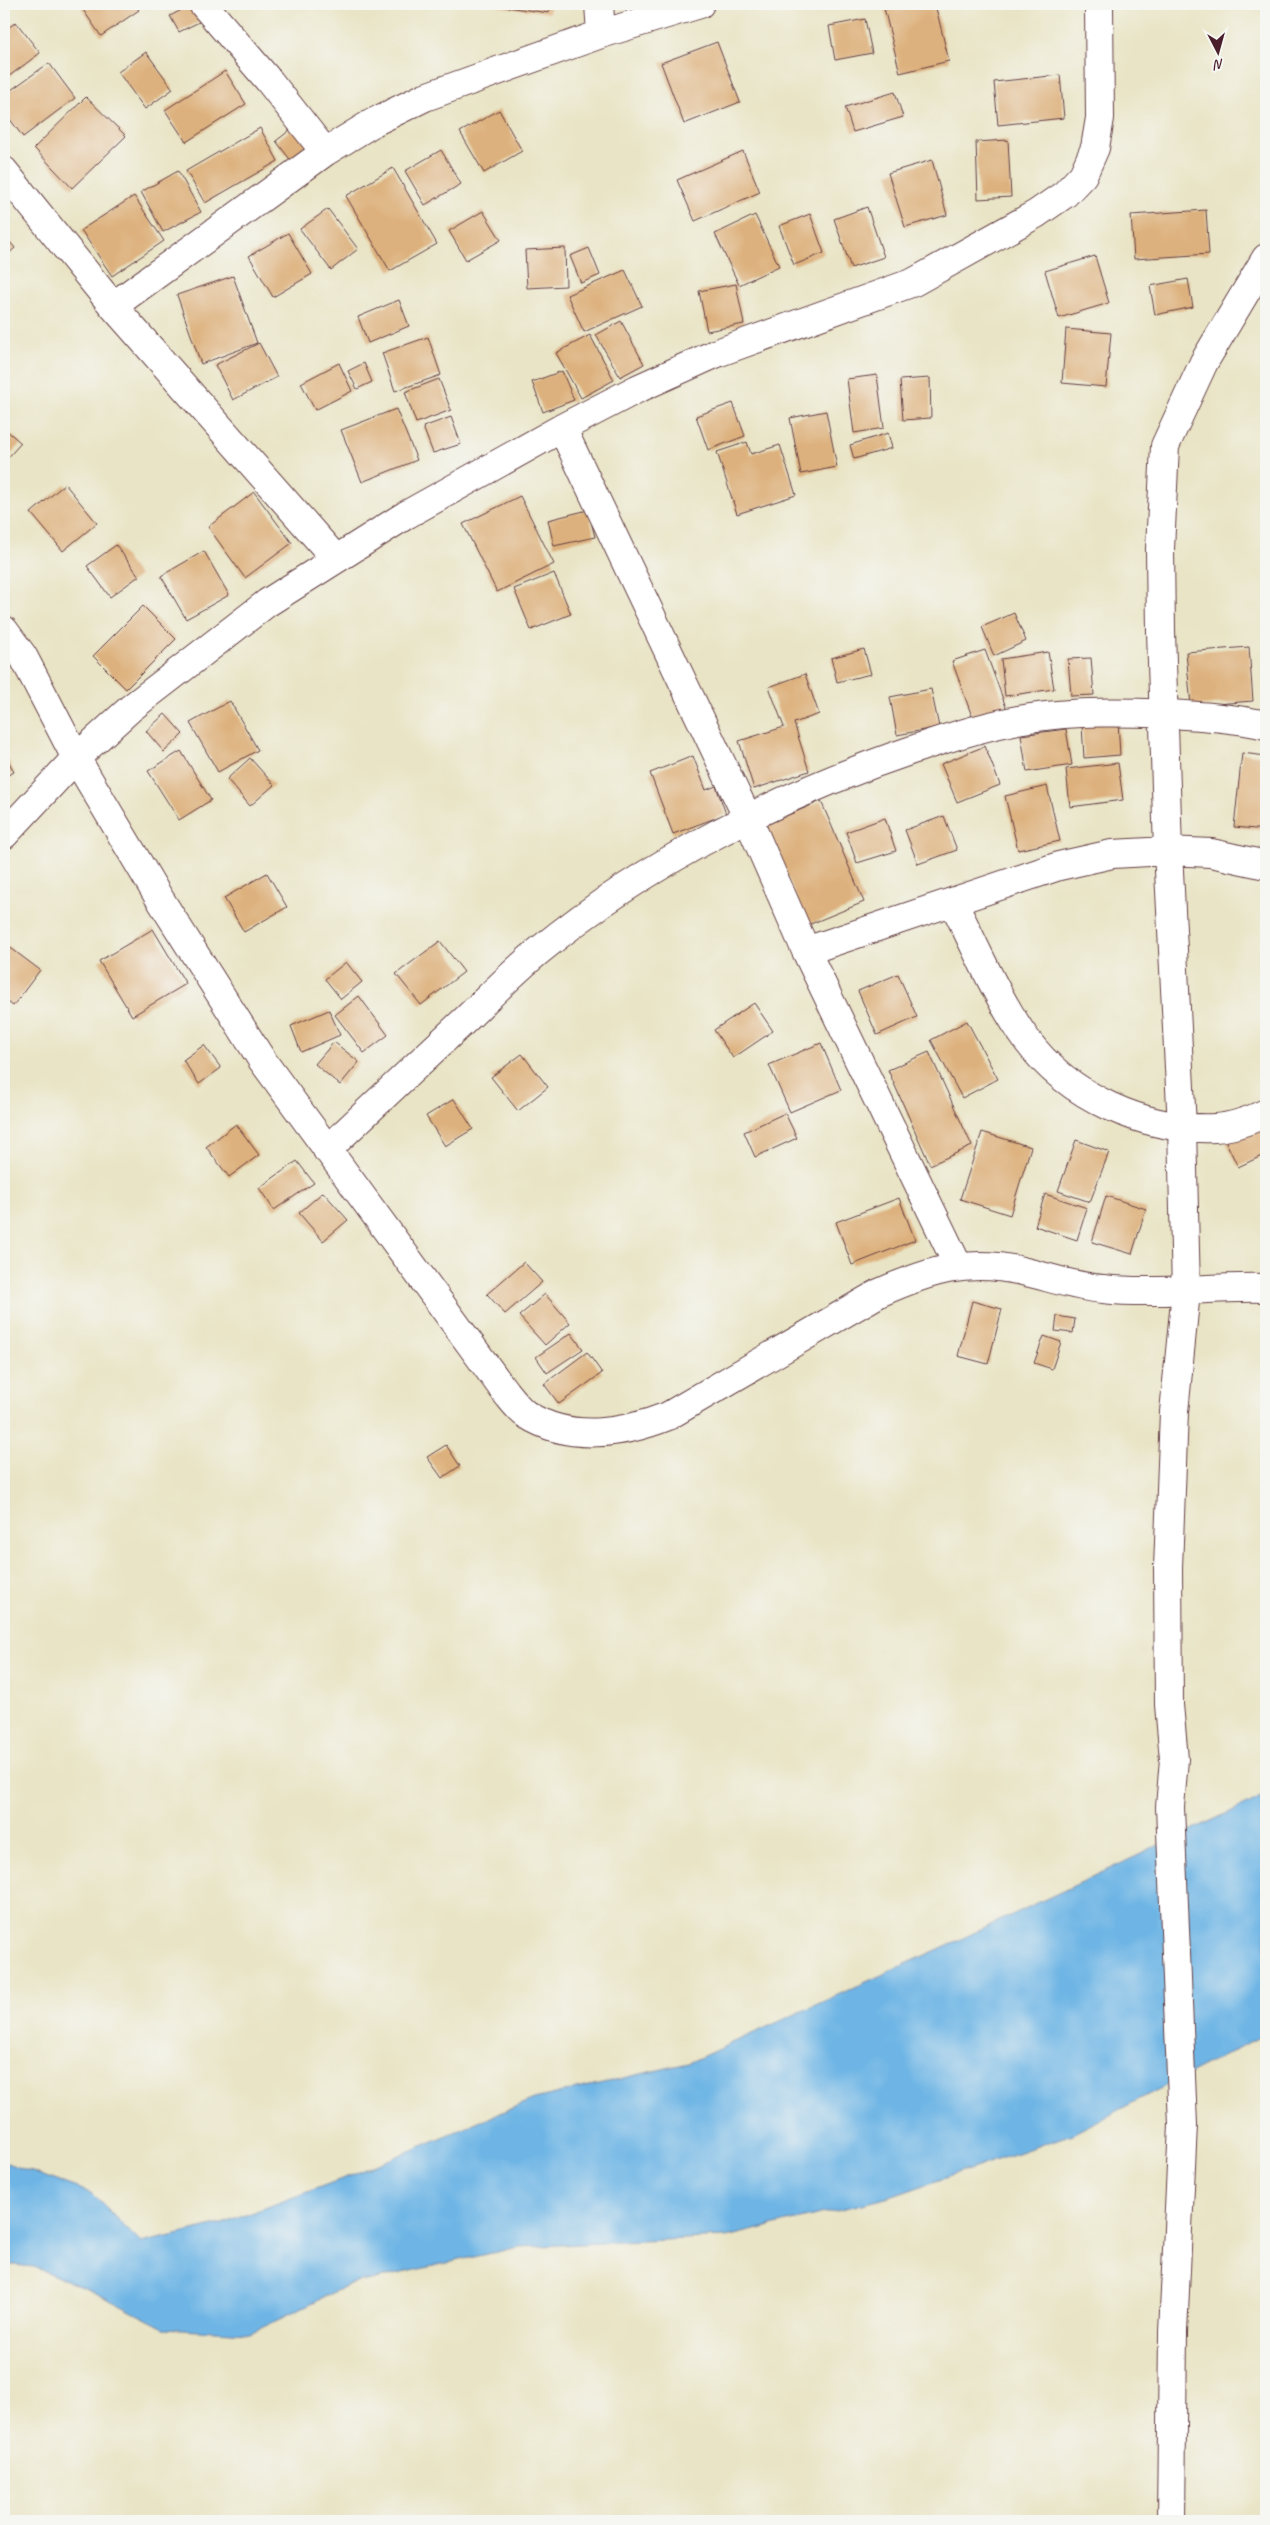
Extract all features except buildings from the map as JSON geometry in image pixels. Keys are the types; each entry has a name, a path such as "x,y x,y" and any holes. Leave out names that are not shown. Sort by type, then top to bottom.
{"street":[{"path":"202,4 270,82 325,152"},
{"path":"600,4 602,34"},
{"path":"113,306 325,152 374,122 425,97 602,34 700,4"},
{"path":"4,835 76,758 131,708 267,603 335,558 406,515 562,428 637,389 717,353 914,282 1036,214 1065,194 1083,175 1096,141 1100,118 1099,4"},
{"path":"4,171 113,306 335,558"},
{"path":"1172,2521 1173,2332 1183,2125 1170,1807 1174,1759 1169,1705 1168,1568 1174,1412 1186,1291 1182,1127 1168,851 1160,549 1165,446 1204,362 1266,258"},
{"path":"562,428 748,819 806,951 958,1266"},
{"path":"4,630 22,656 76,758 158,896 262,1060 506,1393 526,1414 550,1426 577,1432 607,1432 640,1427 668,1416 879,1293 912,1279 958,1266 986,1265 1019,1270 1101,1289 1142,1292 1266,1288"},
{"path":"327,1150 539,950 599,906 654,870 748,819 860,767 972,730 1028,718 1078,712 1232,717 1266,725"},
{"path":"806,951 1059,866 1112,854 1168,851 1211,854 1266,865"},
{"path":"953,902 1026,1039 1048,1065 1082,1091 1110,1106 1145,1120 1182,1127 1217,1128 1248,1121 1266,1113"}],"water":[{"path":"1266,1795 1266,2034 1072,2134 890,2197 726,2237 519,2247 348,2285 250,2333 164,2328 92,2291 34,2267 4,2264 4,2162 91,2193 141,2243 222,2224 347,2177 534,2099 688,2063 963,1938"}]}
